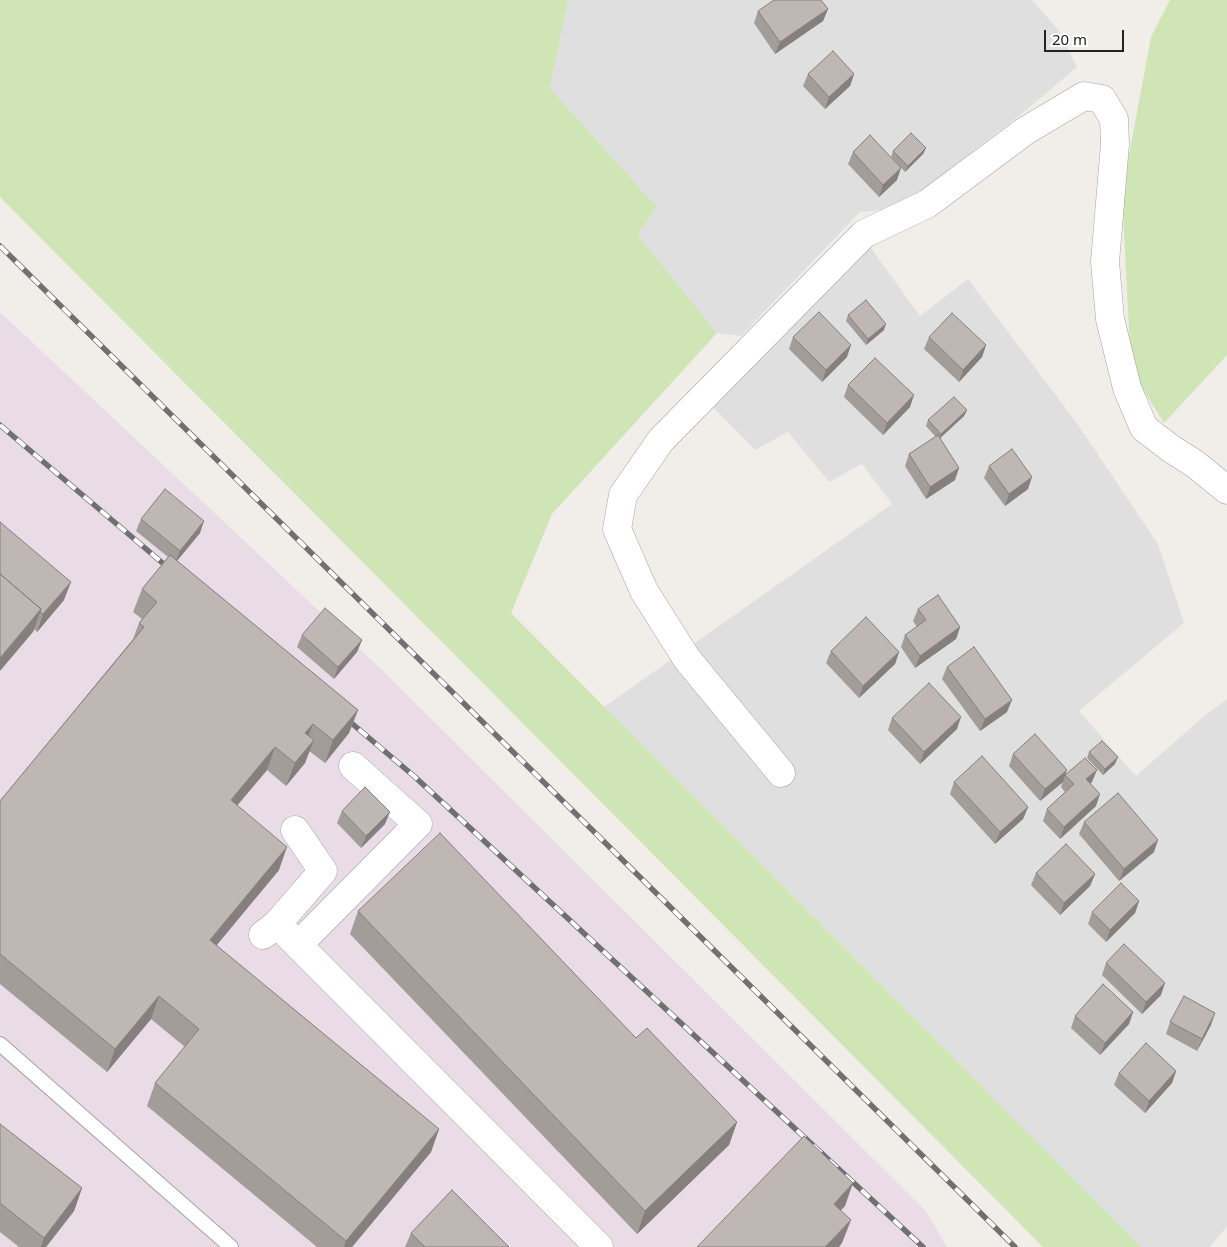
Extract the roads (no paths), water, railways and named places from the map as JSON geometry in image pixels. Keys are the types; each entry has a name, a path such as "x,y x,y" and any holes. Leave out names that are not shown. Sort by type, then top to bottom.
{"street":[{"path":"781,773 687,659 644,591 617,529 623,495 661,440 864,234 927,204 1025,131 1084,96 1102,99 1114,119 1115,144 1105,262 1110,319 1127,388 1144,428 1227,490"},
{"path":"298,945 418,824 352,766"},
{"path":"295,830 323,871 348,894"},
{"path":"323,871 270,929 298,945 599,1247"}],"lane":[{"path":"0,1044 231,1247"}],"railway":[{"path":"0,246 1015,1247"},
{"path":"0,425 172,571"},
{"path":"342,715 415,777 923,1247"}]}
